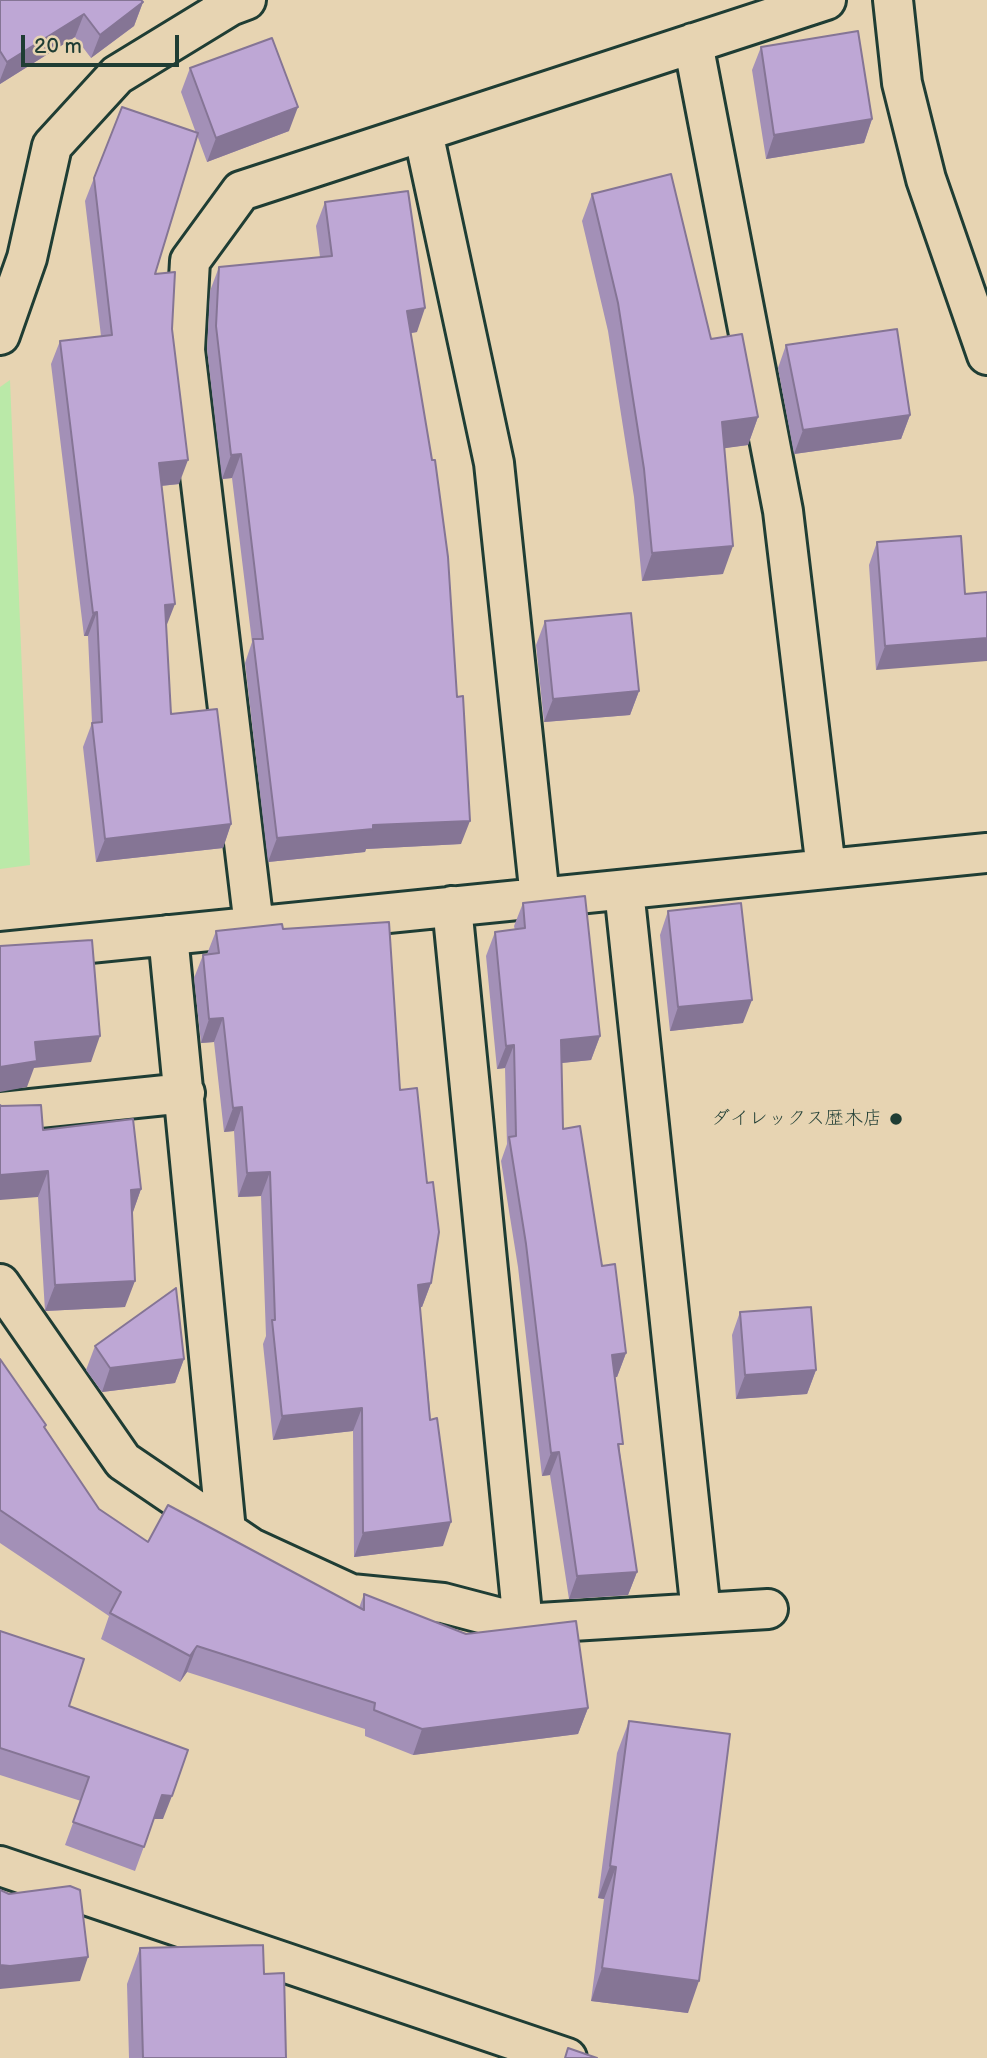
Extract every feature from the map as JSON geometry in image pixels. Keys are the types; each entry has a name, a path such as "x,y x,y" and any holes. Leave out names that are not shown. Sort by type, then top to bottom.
{"street":[{"path":"254,926 186,350 190,261 241,191 826,0"},
{"path":"893,0 902,83 926,179 987,355"},
{"path":"0,335 27,258 52,146 117,75 239,2"},
{"path":"692,43 783,511 826,869"},
{"path":"423,132 494,463 540,898"},
{"path":"0,952 987,853"},
{"path":"624,890 701,1613"},
{"path":"452,906 523,1624"},
{"path":"168,935 226,1531"},
{"path":"0,1112 185,1093"},
{"path":"0,1284 123,1461 251,1548 351,1594 443,1603 523,1624 768,1609"},
{"path":"0,1866 567,2058"}],"green space":[{"path":"10,380 30,865 0,869 0,387"}],"building":[{"path":"0,0 143,2 100,35 84,14 7,62 0,51"},
{"path":"858,31 872,119 774,135 761,47"},
{"path":"272,38 298,107 216,138 190,68"},
{"path":"122,107 198,133 155,274 175,272 172,329 188,460 159,463 175,604 165,605 171,714 217,709 231,824 105,839 92,723 102,722 97,612 93,613 60,341 112,335 94,178"},
{"path":"671,174 711,339 742,334 758,417 722,422 733,546 652,553 644,469 618,303 592,194"},
{"path":"408,191 425,308 407,311 432,460 435,460 448,557 457,697 463,696 470,821 373,825 373,829 277,838 253,639 263,639 241,454 231,455 216,326 219,267 332,256 325,202"},
{"path":"897,329 910,415 803,430 786,345"},
{"path":"961,536 965,594 987,592 987,638 885,646 877,542"},
{"path":"631,613 639,691 553,699 545,621"},
{"path":"585,896 600,1036 561,1040 563,1129 580,1126 602,1266 615,1264 626,1353 612,1355 623,1444 618,1444 637,1572 577,1576 559,1452 551,1453 526,1244 509,1137 516,1136 514,1045 506,1046 495,932 525,928 523,903"},
{"path":"741,903 752,1000 678,1007 668,911"},
{"path":"389,922 400,1090 417,1088 427,1183 433,1182 439,1232 431,1283 418,1285 430,1420 437,1418 451,1522 363,1533 362,1408 282,1416 272,1320 275,1320 270,1172 247,1173 242,1107 233,1108 223,1018 209,1019 203,955 219,953 216,931 282,924 283,929"},
{"path":"92,940 100,1036 35,1042 37,1061 0,1067 0,946"},
{"path":"0,1105 41,1105 43,1130 133,1119 141,1189 131,1190 135,1281 55,1285 48,1171 0,1175"},
{"path":"176,1288 184,1359 110,1368 95,1346"},
{"path":"811,1307 816,1370 745,1375 740,1312"},
{"path":"0,1359 99,1509 148,1542 168,1505 364,1610 364,1594 466,1634 576,1621 588,1708 422,1729 374,1710 375,1703 197,1646 190,1656 110,1613 121,1592 0,1510"},
{"path":"0,1631 84,1659 69,1706 188,1750 172,1796 162,1795 144,1847 73,1822 89,1777 0,1748"},
{"path":"629,1721 730,1734 699,1981 602,1968 616,1867 610,1866"},
{"path":"70,1886 80,1890 88,1957 0,1965 0,1890 9,1894"},
{"path":"263,1945 264,1974 284,1973 286,2058 143,2058 140,1948"},
{"path":"568,2048 597,2058 565,2058"}],"place":[{"name":"ダイレックス歴木店","path":"896,1119"}]}
